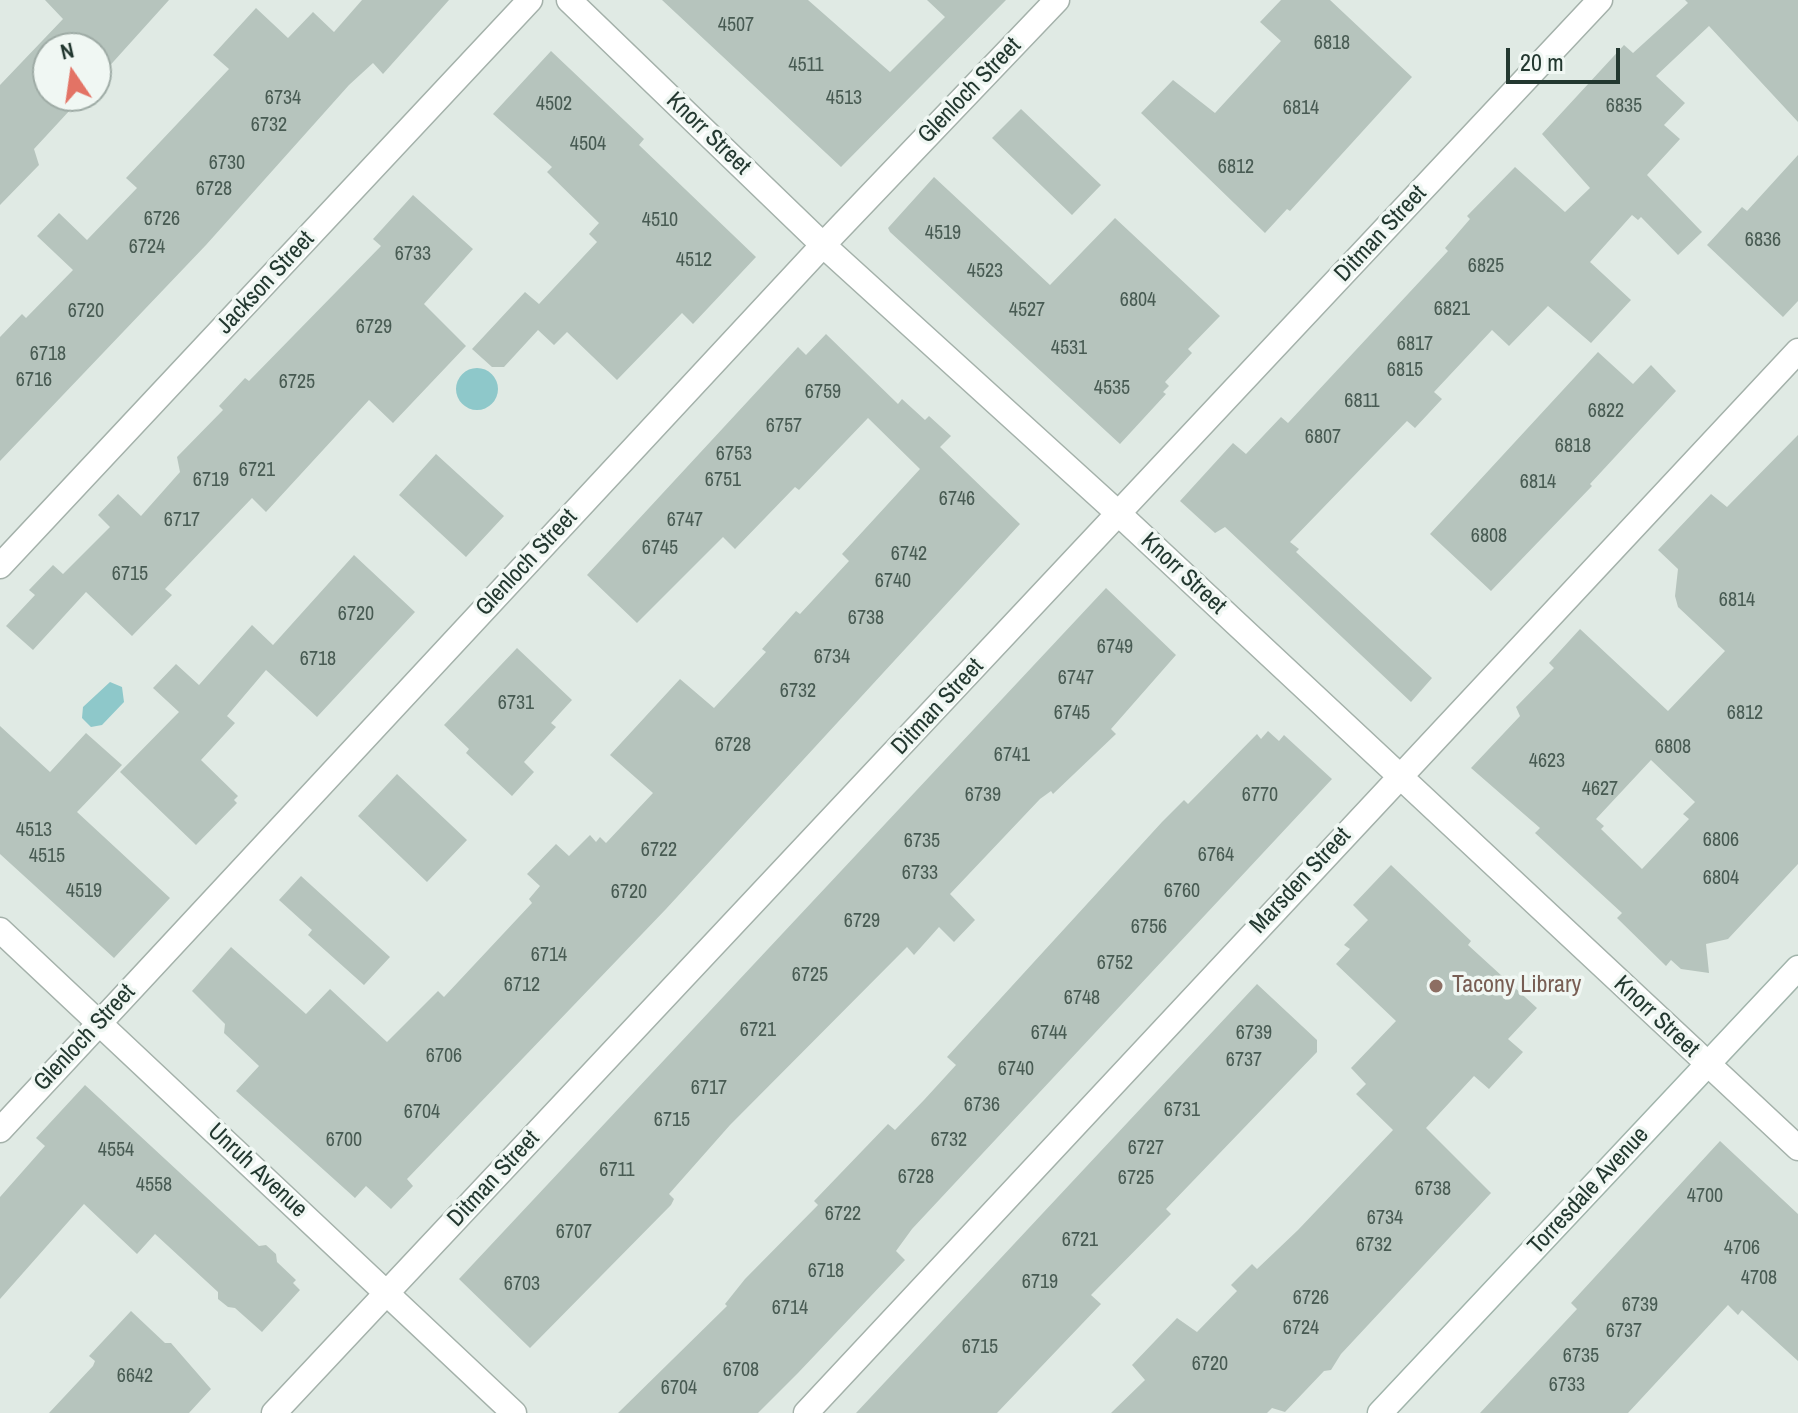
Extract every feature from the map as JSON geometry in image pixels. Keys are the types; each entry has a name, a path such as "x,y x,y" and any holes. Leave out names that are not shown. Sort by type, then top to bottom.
{"street":[{"name":"Jackson Street","path":"0,566 530,0"},
{"name":"Knorr Street","path":"569,0 823,245 1119,514 1798,1148"},
{"name":"Glenloch Street","path":"0,1130 823,245 1057,0"},
{"name":"Ditman Street","path":"274,1413 1600,0"},
{"name":"Marsden Street","path":"806,1413 1798,351"},
{"name":"Unruh Avenue","path":"0,930 514,1413"},
{"name":"Torresdale Avenue","path":"1380,1413 1798,968"}],"water":[{"path":"477,368 492,374 498,389 492,404 477,410 462,404 456,389 462,374"},
{"path":"110,682 122,687 124,702 102,725 91,727 82,718 83,707"}],"building":[{"path":"45,0 169,0 112,63 112,32 51,32 63,19"},
{"path":"362,0 449,0 383,74 373,63 349,85 206,245 0,461 0,337 22,314 26,318 73,270 37,236 59,213 87,240 137,188 126,178 229,69 213,55 256,8 288,38 313,12 334,32"},
{"path":"662,0 808,0 890,72 945,17 927,0 1006,0 841,167"},
{"path":"1281,0 1330,0 1412,77 1290,211 1287,209 1265,233 1141,113 1173,80 1215,113 1281,41 1260,22"},
{"path":"1685,0 1798,0 1798,122 1709,26 1656,76 1685,103 1664,125 1680,139 1647,175 1702,232 1678,255 1641,217 1638,220 1632,215 1590,262 1631,300 1591,343 1548,306 1509,346 1492,330 1434,392 1442,399 1415,428 1407,421 1290,542 1299,549 1296,552 1432,678 1411,702 1225,527 1215,533 1180,501 1233,443 1246,454 1281,417 1288,423 1448,251 1445,248 1470,219 1467,216 1515,167 1565,212 1590,188 1542,134 1624,45 1633,53 1688,3"},
{"path":"32,51 32,112 68,112 34,149 39,165 0,205 0,85"},
{"path":"551,51 644,139 639,145 756,257 693,324 682,313 617,380 567,332 554,345 538,330 504,367 492,367 472,349 525,292 539,304 597,242 589,234 599,223 547,172 552,167 493,114"},
{"path":"1021,109 1101,185 1072,215 992,138"},
{"path":"1798,155 1798,301 1783,317 1707,245 1742,207 1747,211"},
{"path":"934,177 1050,285 1115,218 1220,316 1188,349 1192,353 1165,382 1169,386 1163,392 1166,394 1120,444 890,232 888,228"},
{"path":"413,195 473,249 424,304 466,346 393,423 369,400 266,512 252,498 165,589 172,595 132,636 86,592 33,650 6,626 35,595 29,590 53,565 63,574 110,527 98,515 118,494 141,516 180,472 177,457 223,410 219,406 245,378 249,381 381,246 373,239"},
{"path":"826,334 898,404 902,399 925,420 929,416 951,436 940,447 1020,524 666,909 407,1179 413,1186 391,1209 366,1186 355,1198 236,1091 259,1066 224,1033 225,1024 192,991 231,947 306,1014 330,989 387,1042 438,991 444,997 532,903 529,899 540,886 527,874 556,844 569,856 590,835 596,842 600,837 606,843 653,793 610,755 680,679 714,708 766,652 762,649 796,611 800,614 849,561 842,554 920,469 868,418 799,490 795,487 735,549 723,537 637,623 587,575 798,347 806,355"},
{"path":"1598,352 1633,384 1651,365 1676,391 1590,484 1592,486 1491,591 1430,534"},
{"path":"1798,435 1798,864 1728,939 1706,944 1709,973 1681,969 1671,960 1666,966 1617,918 1622,913 1535,833 1540,828 1471,768 1520,716 1516,707 1554,668 1549,663 1580,629 1668,711 1725,651 1678,607 1675,596 1678,569 1658,550 1711,494 1727,507","holes":["1651,760 1695,802 1683,814 1689,819 1642,869 1601,829 1604,826 1596,819"]},
{"path":"436,454 504,516 466,557 399,495"},
{"path":"354,555 415,612 317,717 266,670 227,716 235,723 201,760 238,796 234,800 237,803 196,845 120,772 179,712 153,688 176,664 199,685 252,625 273,645"},
{"path":"1106,588 1176,655 1111,729 1116,734 1053,794 1051,791 1040,799 950,894 975,920 954,942 939,927 914,955 907,947 730,1125 669,1194 674,1199 671,1205 530,1348 459,1279"},
{"path":"517,648 572,700 551,723 556,727 524,762 534,772 512,796 466,753 469,749 444,725"},
{"path":"0,726 50,772 86,733 122,765 77,812 170,898 114,958 0,854"},
{"path":"1268,731 1279,741 1284,735 1332,779 912,1229 896,1251 905,1260 798,1373 758,1413 618,1413 727,1306 725,1304 745,1279 818,1205 814,1201 888,1124 895,1130 924,1100 956,1065 947,1057 1162,822 1184,800 1188,804 1257,734 1261,739"},
{"path":"397,774 467,840 427,882 358,816"},
{"path":"1391,865 1471,941 1468,945 1537,1008 1508,1039 1523,1052 1489,1089 1474,1076 1426,1128 1491,1193 1341,1354 1331,1370 1324,1371 1285,1412 1272,1408 1267,1413 1111,1413 1145,1380 1132,1365 1177,1318 1197,1332 1237,1291 1231,1285 1252,1264 1257,1269 1298,1230 1393,1130 1356,1094 1366,1084 1351,1068 1396,1021 1336,964 1350,949 1344,945 1368,920 1353,905"},
{"path":"301,876 390,957 364,985 308,935 312,930 279,900"},
{"path":"1257,984 1317,1040 1317,1052 1166,1209 1171,1214 1091,1295 1101,1304 997,1413 856,1413"},
{"path":"85,1085 259,1246 266,1245 276,1254 277,1262 296,1280 293,1283 300,1290 262,1332 235,1308 218,1299 218,1292 155,1234 137,1254 84,1204 0,1299 0,1197 45,1146 36,1138"},
{"path":"1720,1141 1798,1214 1798,1361 1742,1310 1738,1315 1728,1305 1628,1413 1480,1413 1577,1309 1571,1303"},
{"path":"131,1311 165,1343 171,1343 211,1389 189,1413 49,1413 93,1366 95,1361 89,1356"}],"place":[{"name":"Tacony Library","path":"1436,986"}]}
